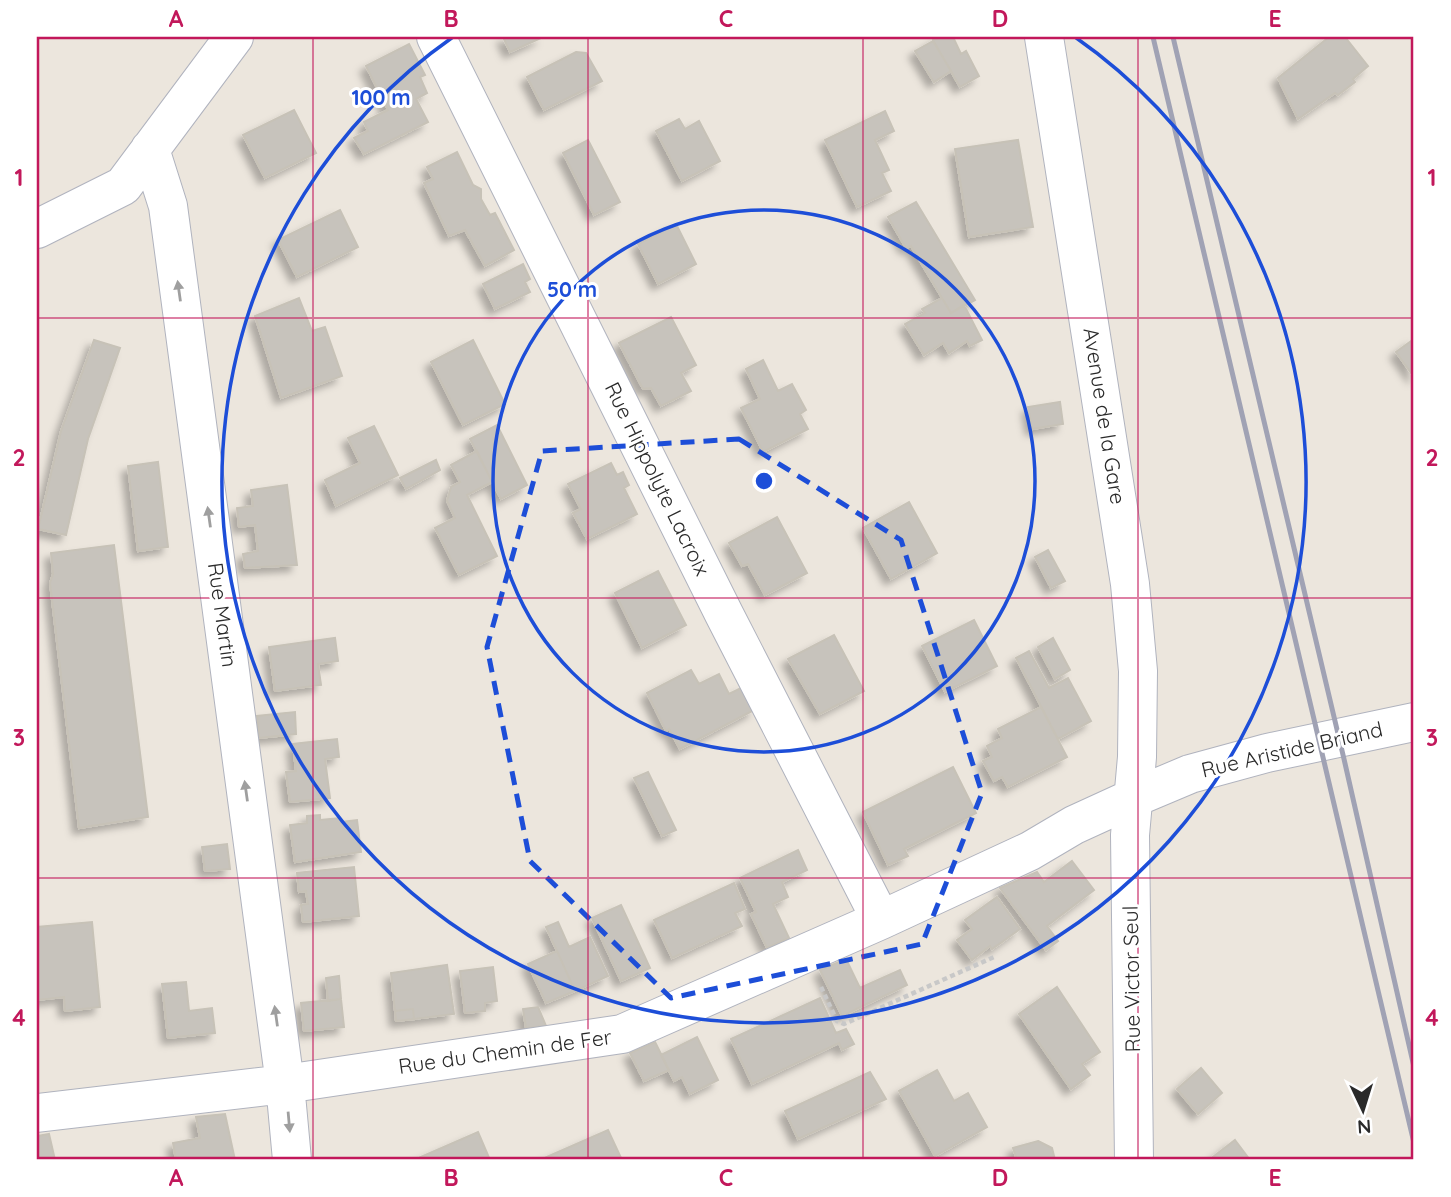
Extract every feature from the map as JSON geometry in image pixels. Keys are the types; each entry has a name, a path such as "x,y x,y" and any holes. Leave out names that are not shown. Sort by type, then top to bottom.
{"street":[{"name":"Rue Hippolyte Lacroix","path":"436,37 724,614 881,920"},
{"name":"Avenue de la Gare","path":"1044,37 1130,584 1138,671 1137,757 1133,798"},
{"path":"37,229 123,186 150,149 216,45"},
{"name":"Rue Martin","path":"150,149 167,206 285,1084 292,1160"},
{"name":"Rue Aristide Briand","path":"1133,798 1190,774 1267,752 1414,722"},
{"name":"Rue du Chemin de Fer","path":"37,1113 285,1084 622,1034 881,920 1030,851 1074,825 1133,798"},
{"name":"Rue Victor Seul","path":"1133,798 1130,835 1134,1160"}],"path":[{"path":"806,953 837,1021 844,1024 993,957"}],"highlighted area":[{"path":"739,439 901,540 982,793 922,944 671,998 530,861 487,647 542,451"}],"building":[{"path":"503,37 543,37 510,52"},
{"path":"953,37 961,54 966,51 979,76 960,87 933,40"},
{"path":"1329,37 1345,37 1368,66 1353,79 1355,82 1338,95 1335,93 1298,119 1278,78"},
{"path":"933,41 951,71 934,82 915,51"},
{"path":"409,44 425,75 420,77 427,93 416,99 428,122 364,154 354,138 368,131 364,122 388,110 366,66"},
{"path":"576,52 586,53 602,81 544,110 527,77"},
{"path":"294,110 316,153 265,178 243,135"},
{"path":"885,111 894,131 875,140 889,170 882,173 891,191 857,207 825,140"},
{"path":"679,119 685,129 699,121 720,161 682,181 656,131"},
{"path":"588,140 620,202 594,215 563,153"},
{"path":"1018,140 1033,227 969,237 955,149"},
{"path":"457,152 473,185 481,189 481,199 490,215 495,213 514,250 485,266 465,230 449,236 424,183 433,179 427,167"},
{"path":"916,202 975,300 951,313 911,246 906,248 888,217"},
{"path":"340,210 358,247 297,277 278,240"},
{"path":"676,224 696,264 658,284 638,244"},
{"path":"523,264 530,279 525,282 530,292 495,309 483,284"},
{"path":"299,298 312,331 325,327 342,376 281,398 255,316"},
{"path":"942,298 951,313 964,305 982,340 970,346 967,341 949,353 943,343 924,355 905,324 925,313 922,309"},
{"path":"671,317 696,365 681,373 691,391 661,406 651,388 643,389 619,343"},
{"path":"1414,339 1414,377 1396,352"},
{"path":"94,340 120,348 88,439 66,535 38,529 61,431"},
{"path":"473,340 505,404 463,425 431,362"},
{"path":"763,360 778,391 792,384 806,410 800,414 808,429 763,452 741,408 760,399 746,369"},
{"path":"1060,402 1063,424 1032,429 1028,407"},
{"path":"497,425 527,485 501,499 470,439"},
{"path":"374,426 398,475 336,506 325,480 360,463 348,438"},
{"path":"477,451 492,482 467,495 497,556 459,575 435,528 455,518 447,501 451,487 460,482 451,465"},
{"path":"436,460 440,470 406,489 400,478"},
{"path":"158,462 168,547 138,551 128,466"},
{"path":"611,463 617,475 623,472 629,485 624,488 637,514 587,539 573,513 581,509 568,484"},
{"path":"287,485 297,565 245,568 243,554 258,551 255,525 239,527 237,508 253,506 251,490"},
{"path":"909,502 937,553 891,579 863,528"},
{"path":"777,517 807,573 765,595 748,564 742,566 729,543"},
{"path":"114,545 148,817 79,828 50,583 53,574 51,553"},
{"path":"1048,550 1065,581 1051,588 1035,557"},
{"path":"658,571 686,625 642,648 615,593"},
{"path":"974,620 997,666 945,692 922,646"},
{"path":"834,635 864,691 820,714 788,659"},
{"path":"335,638 338,661 318,664 321,685 275,691 269,647"},
{"path":"1053,638 1070,670 1055,679 1038,647"},
{"path":"1029,651 1049,688 1068,678 1091,721 1058,739 1016,658"},
{"path":"691,670 699,684 719,674 729,694 743,687 754,710 680,749 669,729 666,731 647,693"},
{"path":"1041,707 1067,757 1008,787 1002,777 994,781 983,761 992,757 987,746 1002,738 998,729"},
{"path":"295,712 296,734 259,738 257,716"},
{"path":"337,739 339,757 325,759 330,798 290,802 286,772 296,771 293,744"},
{"path":"953,767 976,813 904,849 908,856 888,865 863,812"},
{"path":"648,772 676,830 662,836 634,778"},
{"path":"320,815 320,820 357,820 361,852 295,862 290,825 307,823 307,816"},
{"path":"227,844 230,869 205,871 202,847"},
{"path":"798,850 807,870 782,882 788,897 773,904 789,938 767,948 751,914 756,912 740,878"},
{"path":"1072,861 1094,890 1047,926 1058,941 1046,950 1000,888 1037,872 1044,882"},
{"path":"354,867 359,916 303,922 301,905 308,904 306,891 299,892 297,873"},
{"path":"734,883 745,909 735,913 742,926 672,958 654,920"},
{"path":"997,897 1020,929 972,960 957,940 972,929 965,920"},
{"path":"621,905 650,968 621,981 592,918"},
{"path":"92,922 100,1007 65,1011 64,997 37,1000 37,927"},
{"path":"558,922 569,947 590,937 608,976 575,991 546,927"},
{"path":"557,951 575,991 546,1003 528,964"},
{"path":"846,959 860,988 900,970 907,985 842,1016 820,970"},
{"path":"447,965 454,1014 414,1019 413,1009 395,1011 391,973"},
{"path":"493,967 497,1001 485,1003 485,1011 465,1013 460,971"},
{"path":"339,976 341,999 328,1001 326,978"},
{"path":"186,982 189,1011 212,1008 215,1033 168,1038 162,984"},
{"path":"1057,987 1100,1052 1082,1064 1090,1075 1071,1089 1019,1014"},
{"path":"820,998 836,1033 846,1029 854,1044 842,1050 839,1043 752,1084 731,1039"},
{"path":"341,999 344,1027 304,1031 301,1003"},
{"path":"538,1007 546,1026 526,1028 523,1009"},
{"path":"413,1009 414,1019 396,1021 395,1011"},
{"path":"697,1037 718,1080 690,1094 682,1077 674,1081 661,1055"},
{"path":"655,1042 669,1070 644,1081 630,1053"},
{"path":"1201,1068 1222,1093 1198,1114 1177,1089"},
{"path":"937,1070 954,1101 968,1093 987,1127 935,1156 899,1091"},
{"path":"870,1072 886,1099 798,1139 785,1111"},
{"path":"225,1114 235,1160 176,1160 173,1143 200,1138 196,1117"},
{"path":"608,1130 622,1160 540,1160"},
{"path":"478,1132 490,1160 414,1160"},
{"path":"49,1134 55,1160 37,1160 37,1136"},
{"path":"1235,1140 1250,1160 1209,1160"},
{"path":"1038,1141 1052,1148 1055,1160 1017,1160 1013,1148"}],"railway":[{"path":"1153,37 1414,1143"},
{"path":"1173,37 1414,1067"}]}
